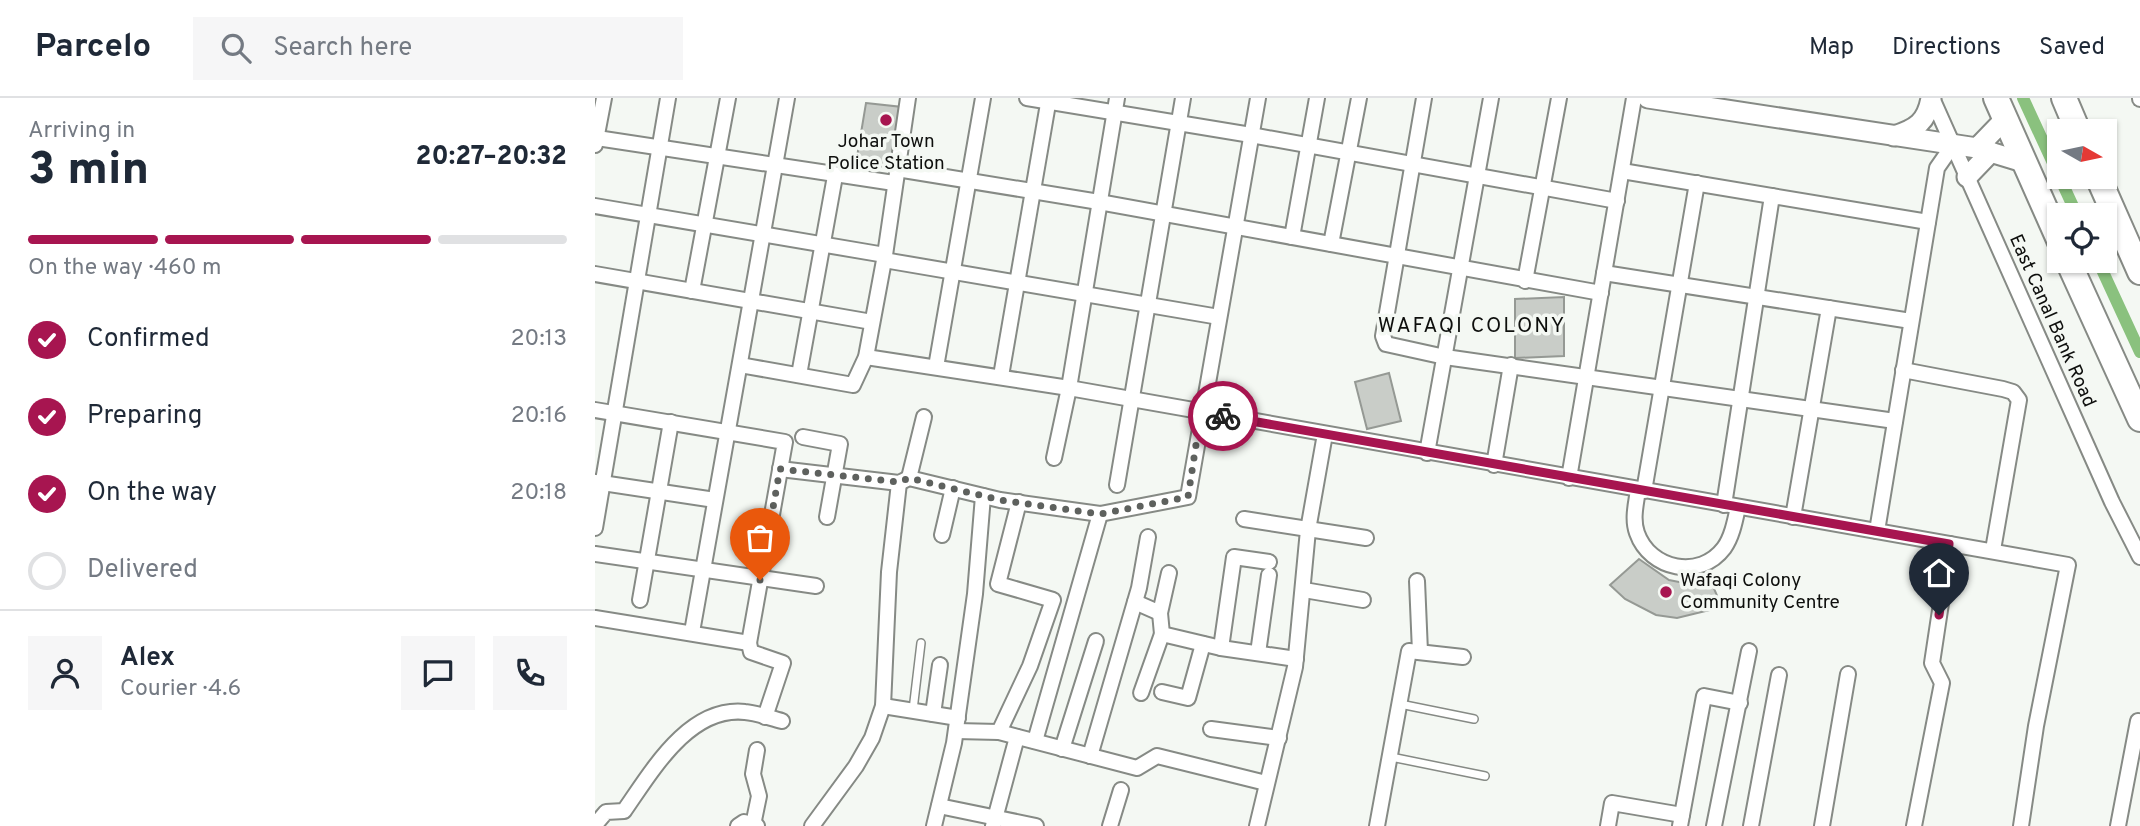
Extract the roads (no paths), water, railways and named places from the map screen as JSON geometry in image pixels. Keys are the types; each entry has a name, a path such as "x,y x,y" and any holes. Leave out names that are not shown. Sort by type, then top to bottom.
{"highway":[{"path":"2064,98 2073,119"},
{"path":"2001,109 2047,214"},
{"path":"2103,189 2140,272"},
{"path":"2073,273 2140,419"}],"street":[{"path":"604,98 596,142 660,148 835,176 968,180 1601,293"},
{"path":"595,528 599,483 615,413 668,98"},
{"path":"692,291 728,98"},
{"path":"692,632 786,98"},
{"path":"740,365 853,385 866,357 908,98"},
{"path":"936,367 982,98"},
{"path":"1027,98 1116,105 1179,123 1617,201"},
{"path":"1117,485 1183,98"},
{"path":"780,469 904,480 983,496 1100,514 1188,497 1258,98"},
{"path":"1292,237 1317,98"},
{"path":"1331,244 1359,98"},
{"path":"1424,98 1383,336 1386,344 1445,357 1587,375 1895,421"},
{"path":"1427,453 1491,98"},
{"path":"1525,281 1559,98"},
{"path":"1569,478 1634,98"},
{"path":"1648,98 1984,150 2023,162"},
{"path":"1894,136 1918,127 1928,114 1932,98"},
{"name":"East Canal Bank Road","path":"1932,98 2112,502 2140,557"},
{"path":"1001,376 1049,100"},
{"path":"1055,458 1116,105"},
{"path":"1968,177 1984,150 2001,109"},
{"path":"1877,531 1937,168 1953,145"},
{"path":"1622,171 1928,222"},
{"path":"799,375 835,176"},
{"path":"1697,183 1641,491 1634,514 1646,550 1663,563 1682,569 1700,566 1716,557 1726,546 1742,400 1772,196"},
{"path":"595,206 823,244 953,272 1219,317"},
{"path":"1604,273 1911,321"},
{"path":"595,274 872,321"},
{"path":"1793,517 1829,308"},
{"path":"866,357 1001,376 2068,565 2036,726 2021,826"},
{"path":"1494,465 1511,366"},
{"path":"1903,370 2003,389 2013,392 2019,400 1993,550"},
{"path":"595,410 785,442 749,643 751,652 783,663 765,717"},
{"path":"812,826 856,766 872,738 883,706 889,572 904,480 924,417"},
{"path":"640,600 671,422"},
{"path":"1257,826 1296,659 1308,530 1325,434"},
{"path":"803,438 841,444 827,517"},
{"path":"599,483 715,500"},
{"path":"942,535 953,488"},
{"path":"934,826 957,724 975,594 983,496"},
{"path":"999,732 1030,666 1053,600 998,584 1019,502"},
{"path":"1035,741 1100,514"},
{"path":"1244,519 1366,538"},
{"path":"1090,756 1135,602 1148,537"},
{"path":"1915,826 1942,683 1931,663 1949,544"},
{"path":"595,554 703,572 816,586"},
{"path":"1221,648 1234,557 1269,568 1258,653"},
{"path":"1141,693 1162,634 1160,614 1169,573"},
{"path":"1417,581 1420,652"},
{"path":"1304,590 1363,600"},
{"path":"1135,602 1160,614"},
{"path":"595,618 749,643"},
{"path":"1162,634 1221,648 1296,659"},
{"path":"1062,748 1096,641"},
{"path":"1162,692 1188,698 1203,644"},
{"path":"1377,826 1409,651 1463,657"},
{"path":"1714,826 1749,651"},
{"path":"933,714 940,665"},
{"path":"1822,826 1848,674"},
{"path":"1751,826 1779,675"},
{"path":"1608,826 1612,803 1681,821 1704,696 1740,703"},
{"path":"883,706 933,714 957,724 999,732 1137,768 1157,756 1266,783"},
{"path":"595,825 606,812 624,811 655,769 700,721 743,712 782,721"},
{"path":"2118,826 2138,721"},
{"path":"1211,729 1279,738"},
{"path":"994,822 1017,737"},
{"path":"738,826 741,822 755,825 759,796 753,774 757,750"},
{"path":"1109,826 1121,790"},
{"path":"939,807 994,822 1036,826"}],"lane":[{"path":"912,711 921,643"},
{"path":"1400,704 1474,719"},
{"path":"1391,757 1485,776"}],"waterway":[{"path":"2023,98 2071,203"},
{"path":"2104,273 2140,352"}],"place":[{"name":"Johar Town Police Station","path":"886,120"},
{"name":"Wafaqi Colony Community Centre","path":"1666,592"}],"district":[{"name":"WAFAQI COLONY","path":"1472,326"}]}
